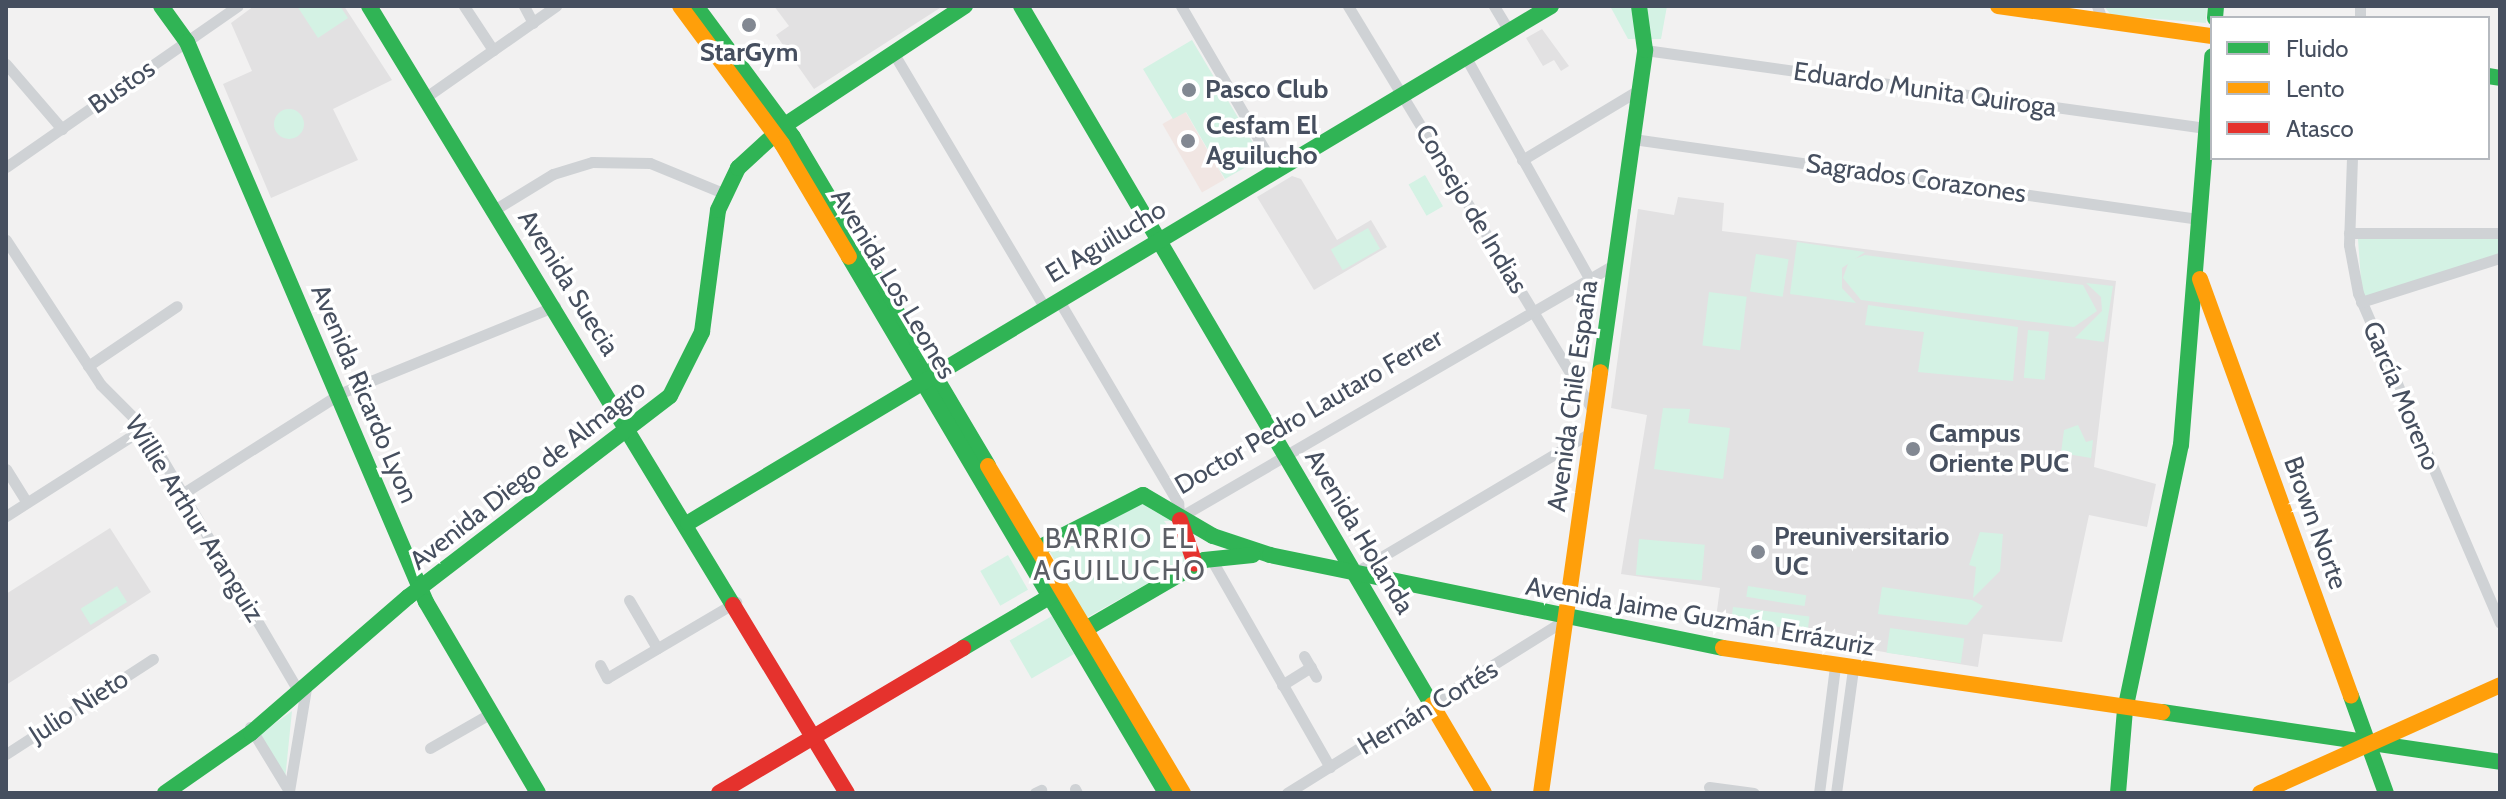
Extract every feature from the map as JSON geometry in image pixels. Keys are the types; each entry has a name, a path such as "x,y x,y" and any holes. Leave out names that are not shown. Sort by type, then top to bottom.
{"street":[{"name":"Avenida Ricardo Lyon","path":"161,6 187,42 420,588 538,793"},
{"name":"Bustos","path":"6,167 238,6"},
{"name":"Avenida Suecia","path":"369,6 736,602 847,793"},
{"path":"464,6 493,50"},
{"path":"524,6 533,23"},
{"path":"426,97 556,6"},
{"name":"Avenida Los Leones","path":"680,6 780,129"},
{"name":"Avenida Los Leones","path":"696,6 780,129 1080,632"},
{"path":"494,210 553,174 592,162 650,163 723,193 780,129 965,6"},
{"name":"Avenida Holanda","path":"1021,6 1484,793"},
{"path":"1181,6 1276,169"},
{"name":"Consejo de Indias","path":"1348,6 1594,412"},
{"path":"1494,6 1509,31"},
{"name":"El Aguilucho","path":"688,523 1551,6"},
{"name":"Avenida Chile España","path":"1541,793 1645,50 1639,6"},
{"path":"1998,6 2100,14 2210,36"},
{"name":"Eduardo Munita Quiroga","path":"1645,50 2206,128"},
{"path":"894,54 1051,303 1203,561 1330,767"},
{"path":"1465,56 1588,276"},
{"path":"6,64 62,129"},
{"path":"2118,793 2125,710 2178,460 2193,336 2210,80"},
{"path":"1522,160 1640,89"},
{"name":"Sagrados Corazones","path":"1633,139 2199,219"},
{"name":"García Moreno","path":"2352,160 2349,233 2361,302 2500,623"},
{"name":"Avenida Diego de Almagro","path":"165,793 235,745 302,683 420,588 670,396 702,332 723,193"},
{"path":"2349,233 2500,233"},
{"name":"Willie Arthur Aranguiz","path":"6,240 88,366 144,428 182,494 302,683"},
{"path":"2361,302 2500,258"},
{"name":"Doctor Pedro Lautaro Ferrer","path":"1031,551 1132,496 1157,500 1180,518 1588,276 1615,264"},
{"name":"Brown Norte","path":"2196,270 2386,793"},
{"path":"88,366 177,306"},
{"path":"182,494 337,396 555,306"},
{"path":"2193,336 2218,331"},
{"path":"6,516 144,428"},
{"path":"1356,572 1592,432"},
{"path":"6,469 27,502"},
{"name":"Avenida Jaime Guzmán Errázuriz","path":"1180,518 1270,555 1565,620 1853,669 2369,746 2500,762"},
{"name":"Avenida Jaime Guzmán Errázuriz","path":"1203,561 1270,555"},
{"path":"1080,632 1203,561"},
{"path":"729,790 1056,593"},
{"path":"629,600 657,648"},
{"path":"600,665 607,678 736,602"},
{"name":"Hernán Cortés","path":"1287,793 1565,620"},
{"path":"1080,632 1166,793"},
{"path":"1080,632 1183,793"},
{"path":"1282,685 1313,672 1304,656"},
{"name":"Julio Nieto","path":"6,754 153,659"},
{"path":"1819,793 1835,666"},
{"path":"1836,793 1853,669"},
{"path":"290,792 302,683"},
{"path":"2260,793 2500,685"},
{"path":"430,748 491,713"},
{"path":"252,728 290,792"},
{"path":"1709,787 1754,793"}],"shaded area":[{"path":"254,6 344,6 392,80 333,109 358,160 271,198 223,84 252,71 231,23"},
{"path":"774,6 943,6 814,89 776,35 789,26"},
{"path":"1542,29 1569,66 1561,71 1554,60 1543,66 1526,38"},
{"name":"Cesfam El Aguilucho","path":"1185,111 1224,179 1202,192 1162,124"},
{"path":"1292,176 1301,179 1337,240 1371,220 1387,247 1314,290 1257,197"},
{"name":"Campus Oriente PUC","path":"1678,197 1724,203 1722,231 2116,281 2094,467 2156,484 2147,527 2089,515 2062,642 1983,634 1978,667 1715,625 1720,588 1621,574 1647,415 1611,408 1638,209 1674,215"},
{"path":"110,528 151,592 6,685 6,594"}],"green space":[{"path":"297,6 340,6 348,18 318,38"},
{"path":"1610,6 1667,6 1661,39 1628,39"},
{"path":"2104,6 2207,6 2206,23 2111,15"},
{"name":"Pasco Club","path":"1192,40 1262,158 1225,179 1186,112 1173,119 1143,69"},
{"path":"289,109 295,110 303,118 303,130 295,138 289,139 283,138 275,130 274,124 275,118 283,110"},
{"path":"1425,175 1443,206 1427,216 1409,184"},
{"path":"1368,228 1380,249 1343,270 1331,250"},
{"path":"2358,239 2500,239 2500,255 2368,296 2362,295"},
{"path":"1797,242 1865,252 1842,268 1842,288 1856,303 1790,294"},
{"path":"1756,254 1789,259 1783,297 1750,292"},
{"path":"1865,255 2083,285 2097,311 2074,327 1861,300 1843,278 1849,261"},
{"path":"2086,283 2113,286 2104,342 2075,338 2102,311 2101,297"},
{"path":"1709,292 1747,297 1740,350 1702,346"},
{"path":"1868,305 2018,327 2013,381 1918,372 1924,332 1865,325"},
{"path":"2028,330 2049,332 2045,380 2024,378"},
{"path":"1663,408 1690,409 1688,423 1730,428 1723,479 1654,469"},
{"path":"2078,425 2086,442 2093,440 2091,458 2061,453 2064,430"},
{"path":"1138,499 1174,521 1164,521 1191,559 1086,618 1049,550"},
{"path":"1980,532 2003,534 2000,571 1973,598 1976,567 1969,565"},
{"path":"1639,539 1705,545 1702,581 1636,575"},
{"path":"1008,555 1028,590 1000,606 980,571"},
{"path":"117,586 127,602 91,625 81,609"},
{"path":"1748,586 1806,595 1805,606 1746,597"},
{"path":"1882,587 1972,600 1983,606 1967,625 1878,614"},
{"path":"1733,607 1809,616 1808,630 1731,621"},
{"path":"1052,616 1074,654 1032,679 1010,640"},
{"path":"1890,628 1964,638 1961,663 1887,653"},
{"path":"292,711 285,780 259,735"}],"traffic: fast":[{"path":"161,6 187,42 426,602 538,793"},
{"path":"369,6 733,605"},
{"path":"696,6 793,137 988,466"},
{"path":"165,793 251,733 408,597 670,396 702,332 718,210 738,168 785,125 965,6"},
{"path":"1021,6 1432,705"},
{"path":"688,523 1551,6"},
{"path":"1600,372 1645,50 1639,6"},
{"path":"2215,16 2216,6"},
{"path":"2490,76 2500,78"},
{"path":"2118,793 2125,710 2181,445 2210,81"},
{"path":"849,257 1166,793"},
{"path":"1027,554 1143,495 1213,536 1270,555 1723,648"},
{"path":"1077,634 1204,560 1253,555"},
{"path":"963,648 1061,590"},
{"path":"2351,696 2386,793"},
{"path":"2162,712 2500,762"}],"traffic: slow":[{"path":"680,6 782,144 849,257"},
{"path":"1998,6 2210,36"},
{"path":"2200,279 2351,696"},
{"path":"1541,793 1600,372"},
{"path":"988,466 1183,793"},
{"path":"1723,648 2162,712"},
{"path":"2260,793 2500,685"},
{"path":"1432,705 1484,793"}],"traffic: jam":[{"path":"1180,520 1195,564"},
{"path":"733,605 847,793"},
{"path":"719,793 963,648"}],"place":[{"name":"StarGym","path":"749,25"},
{"name":"Pasco Club","path":"1189,90"},
{"name":"Cesfam El Aguilucho","path":"1188,141"},
{"name":"Campus Oriente PUC","path":"1913,449"},
{"name":"Preuniversitario UC","path":"1758,552"}],"district":[{"name":"BARRIO EL AGUILUCHO","path":"1120,554"}]}
